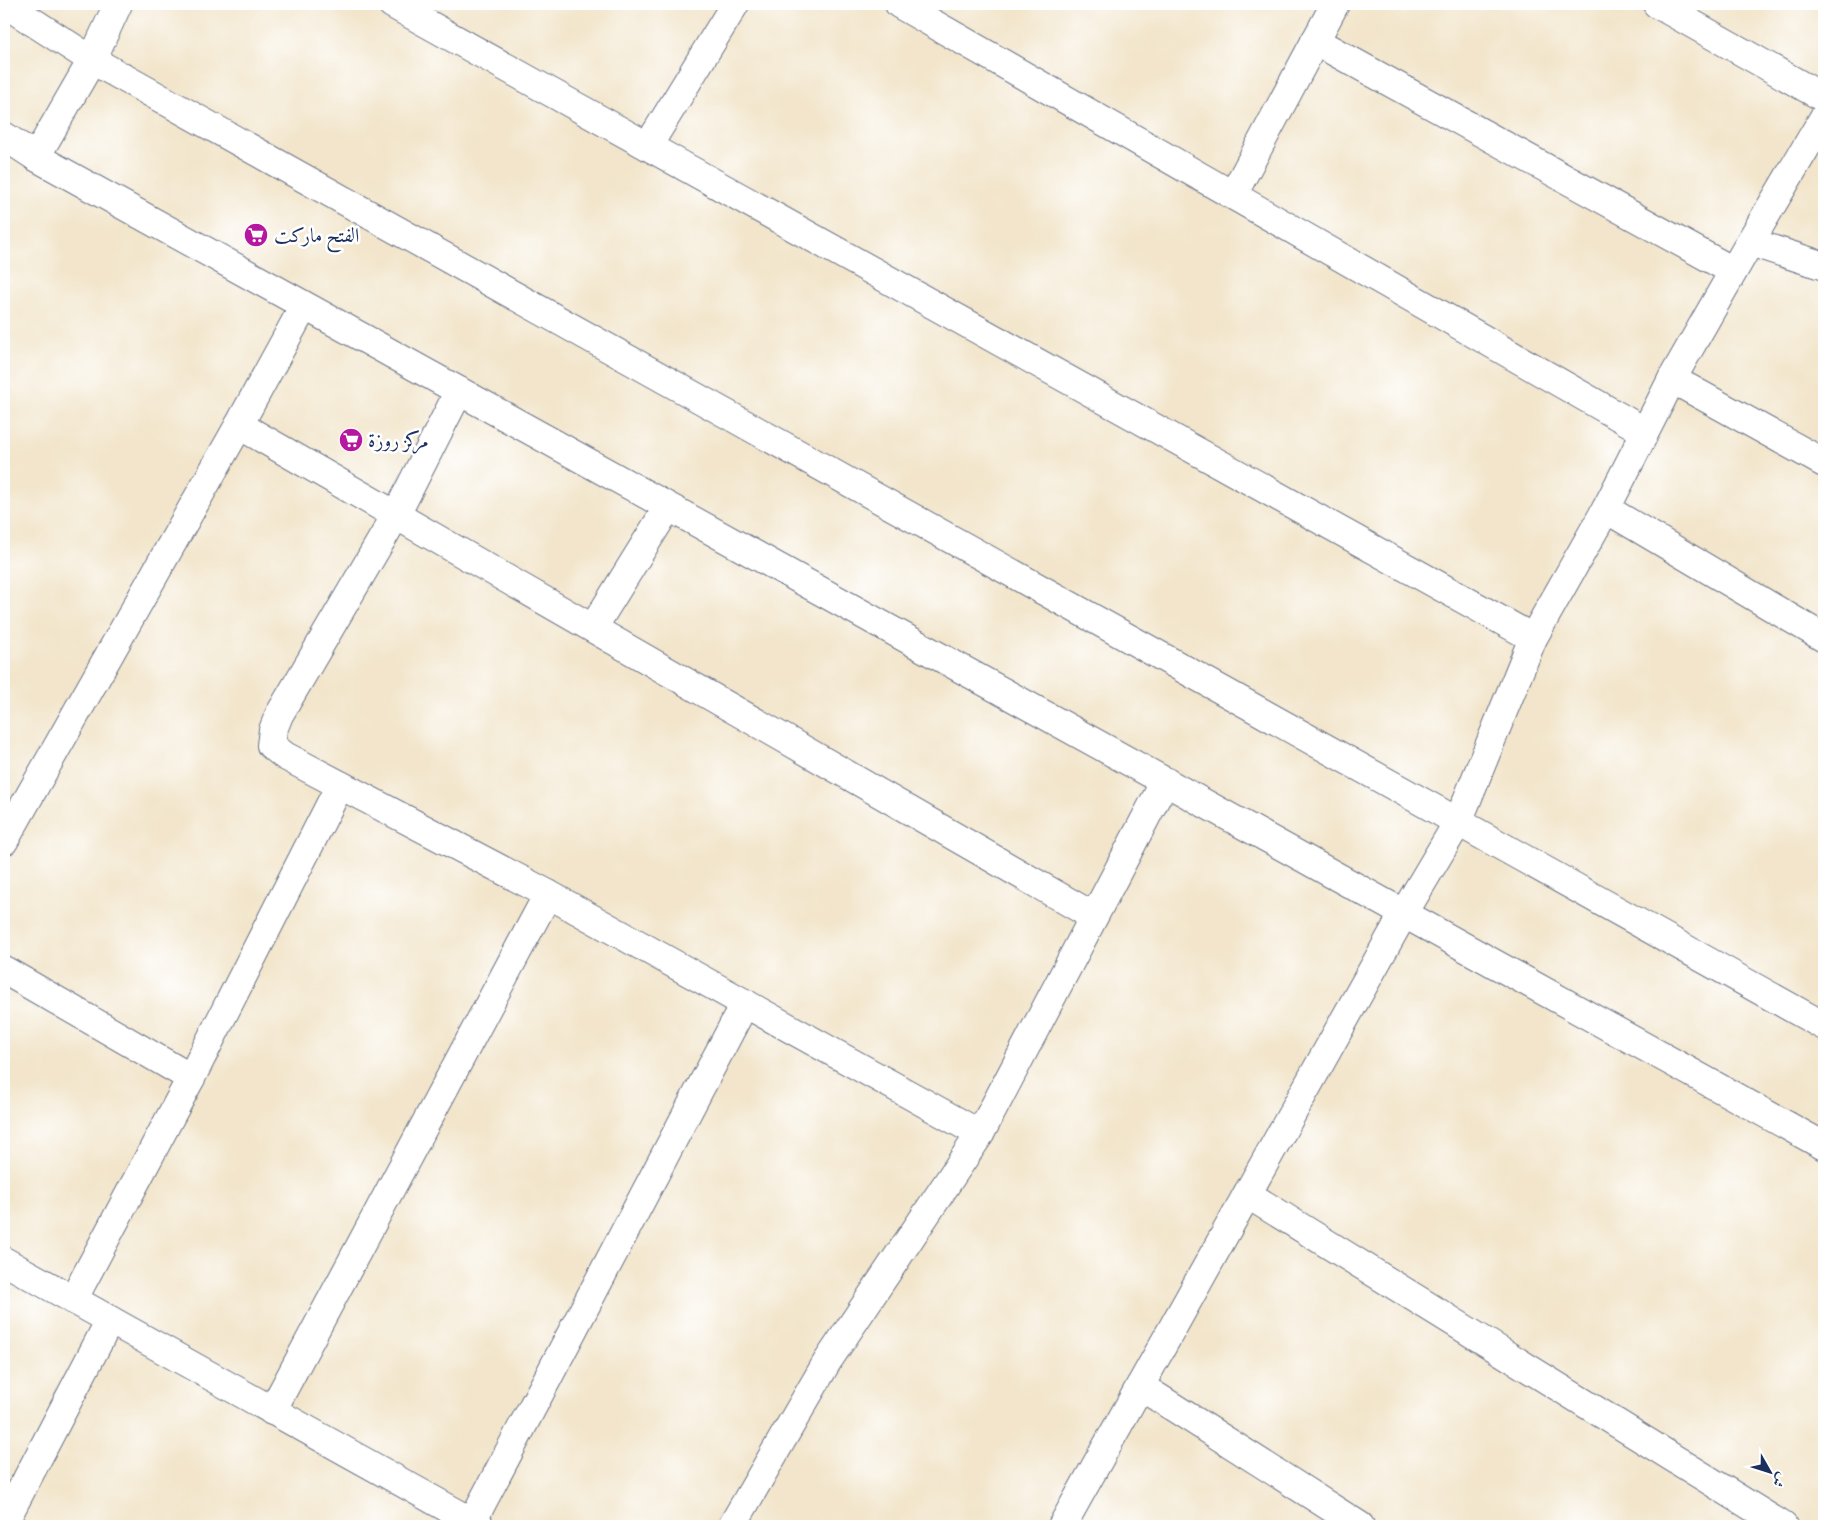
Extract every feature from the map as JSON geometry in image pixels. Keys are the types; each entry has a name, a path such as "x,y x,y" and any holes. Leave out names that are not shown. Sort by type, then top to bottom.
{"street":[{"path":"5,4 92,60 1824,1026"},
{"path":"36,157 92,60 118,4"},
{"path":"392,4 1533,638"},
{"path":"648,146 735,4"},
{"path":"900,4 1644,431"},
{"path":"1233,195 1335,4"},
{"path":"1657,4 1824,98"},
{"path":"1315,41 1733,271"},
{"path":"1062,1526 1404,913 1458,822 1533,638 1606,509 1672,379 1824,116"},
{"path":"4,136 36,157 304,306 1824,1146"},
{"path":"1750,242 1824,266"},
{"path":"4,841 239,425 304,306"},
{"path":"1672,379 1824,463"},
{"path":"459,391 396,516 279,715 271,737 271,745 285,756 548,894 980,1134"},
{"path":"239,425 1093,916"},
{"path":"593,628 668,507"},
{"path":"1606,509 1824,638"},
{"path":"732,1526 827,1362 980,1134 1165,782"},
{"path":"73,1300 191,1078 340,785"},
{"path":"272,1411 548,894"},
{"path":"4,970 191,1078"},
{"path":"4,1261 476,1524 745,1003"},
{"path":"1247,1194 1783,1526"},
{"path":"4,1523 110,1320"},
{"path":"1140,1386 1360,1526"}],"place":[{"name":"الفتح ماركت","path":"256,235"},
{"name":"مركز روزة","path":"351,440"}]}
